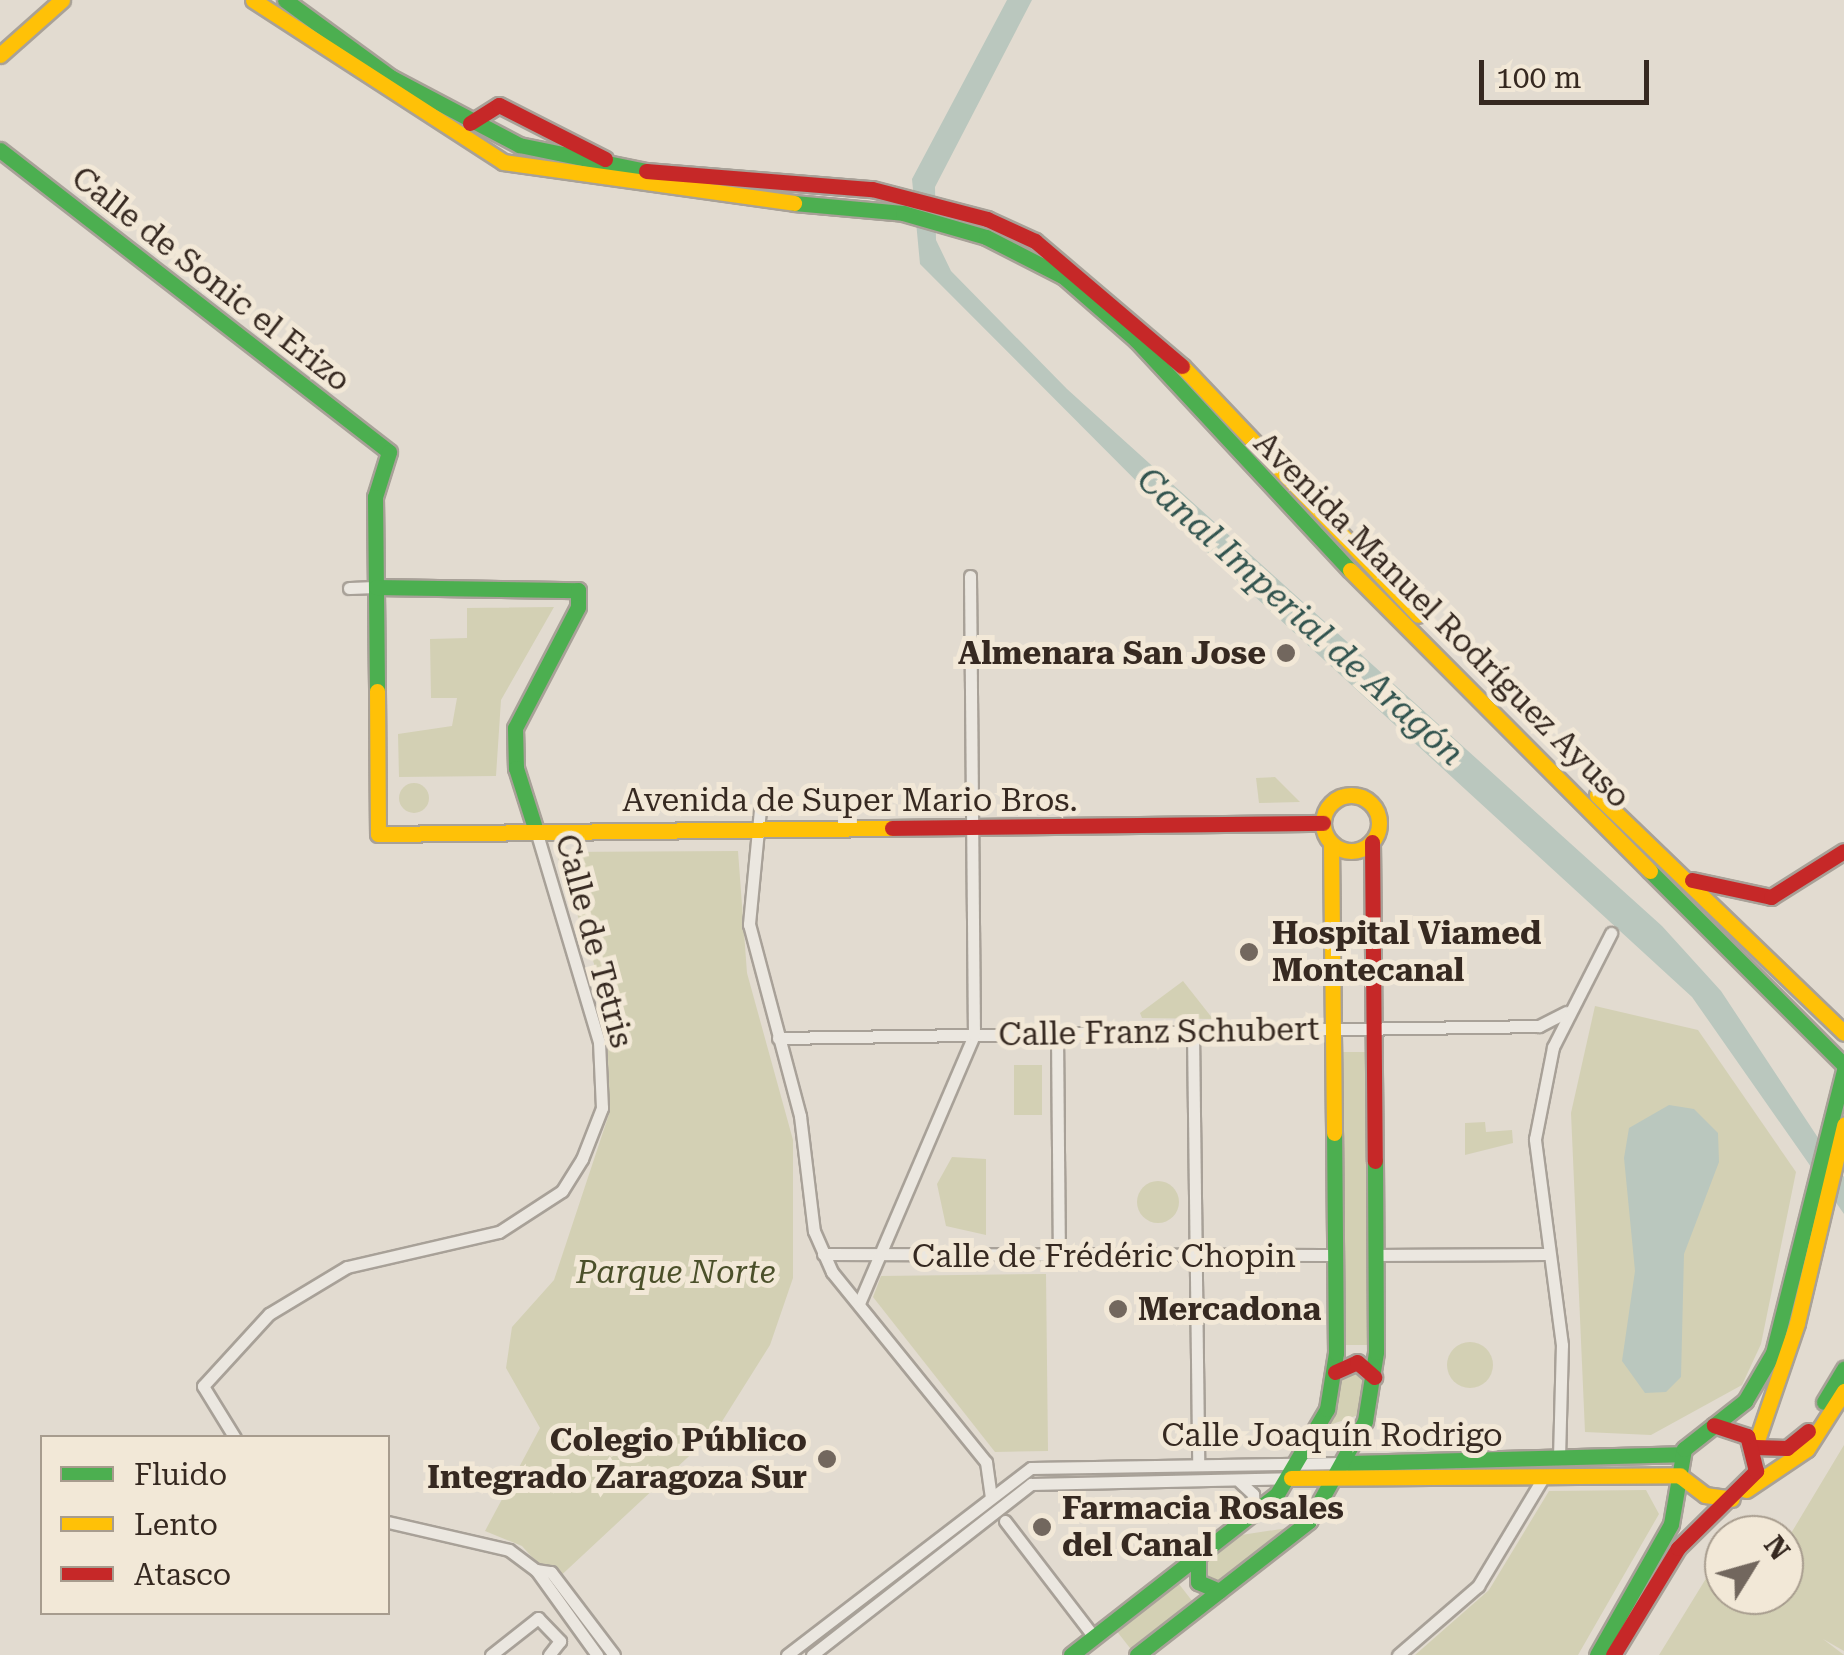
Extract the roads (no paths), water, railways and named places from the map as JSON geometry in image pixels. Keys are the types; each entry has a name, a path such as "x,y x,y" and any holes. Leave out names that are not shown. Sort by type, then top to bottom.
{"main road":[{"path":"0,55 62,0"},
{"name":"Avenida Manuel Rodríguez Ayuso","path":"253,0 426,120 503,162 648,189 876,208 986,237 1064,277 1112,316 1271,491 1844,1068"},
{"path":"285,0 470,123 619,168"},
{"path":"470,123 499,106 619,168"},
{"name":"Calle de Sonic el Erizo","path":"0,150 389,452 375,498 376,587"},
{"name":"Avenida Manuel Rodríguez Ayuso","path":"619,168 872,190 988,218 1112,296 1313,510 1844,1033"},
{"name":"Calle de Tetris","path":"376,587 572,586 580,594 515,728 536,830"},
{"name":"Avenida de Super Mario Bros.","path":"376,587 378,834 1323,823"},
{"path":"1071,1655 1254,1512 1291,1478 1301,1464 1334,1372 1332,844 1323,823 1334,800 1359,796 1378,816 1372,842 1374,1377 1344,1470 1309,1521 1136,1655"},
{"path":"1332,844 1352,851 1372,842"},
{"path":"1683,877 1771,897 1844,851"},
{"path":"1596,1655 1671,1524 1682,1454 1752,1392 1791,1321 1844,1068"},
{"path":"1739,1494 1760,1444 1844,1125"},
{"path":"1334,1372 1357,1362 1374,1377"},
{"path":"1714,1425 1760,1444 1803,1438 1844,1369"},
{"path":"1613,1655 1678,1548 1739,1494 1807,1449 1844,1390"},
{"name":"Calle Joaquín Rodrigo","path":"1291,1478 1344,1470 1682,1454"},
{"name":"Calle Joaquín Rodrigo","path":"1344,1470 1680,1476"},
{"path":"1680,1476 1705,1495 1739,1494"},
{"path":"1198,1556 1198,1582 1219,1591"}],"street":[{"path":"860,1301 874,1258 974,1035 970,576"},
{"path":"350,588 376,587"},
{"path":"760,799 752,829 749,924 778,1038 823,1254 986,1462 991,1496"},
{"name":"Calle de Tetris","path":"233,1435 203,1386 242,1338 305,1289 384,1254 464,1246 499,1232 562,1192 582,1159 602,1108 598,1042 536,830"},
{"path":"1559,1458 1562,1345 1534,1165 1553,1047 1567,1012 1611,934"},
{"name":"Calle Franz Schubert","path":"778,1038 1544,1029 1567,1012"},
{"path":"1544,1029 1553,1047"},
{"path":"1192,1032 1198,1463"},
{"path":"1057,1034 1060,1256"},
{"name":"Calle de Frédéric Chopin","path":"823,1254 874,1258 1334,1255"},
{"path":"1375,1255 1547,1254"},
{"name":"Calle Joaquín Rodrigo","path":"787,1655 991,1496 1040,1466 1301,1464 1344,1470"},
{"path":"1398,1655 1478,1586 1544,1476"},
{"name":"Calle Joaquín Rodrigo","path":"816,1654 1027,1486 1291,1478"},
{"name":"Calle Joaquín Rodrigo","path":"1240,1482 1254,1494 1254,1512"},
{"path":"1006,1521 1094,1637"},
{"path":"390,1522 474,1537 536,1570 551,1572 614,1655"},
{"path":"536,1570 595,1654 606,1644"},
{"path":"491,1655 538,1618 560,1641 549,1655"}],"water":[{"name":"Canal Imperial de Aragón","path":"1007,0 1032,0 935,187 936,240 951,271 1067,389 1662,926 1721,991 1844,1177 1844,1214 1692,997 1216,561 920,264 912,179"},
{"path":"1669,1105 1694,1109 1718,1133 1719,1162 1684,1254 1681,1377 1666,1392 1645,1393 1622,1361 1635,1271 1624,1158 1629,1128"}],"place":[{"name":"Almenara San Jose","path":"1286,653"},
{"name":"Hospital Viamed Montecanal","path":"1249,952"},
{"name":"Mercadona","path":"1118,1309"},
{"name":"Colegio Público Integrado Zaragoza Sur","path":"827,1459"},
{"name":"Farmacia Rosales del Canal","path":"1042,1527"}],"park label":[{"name":"Parque Norte","path":"676,1272"}]}
